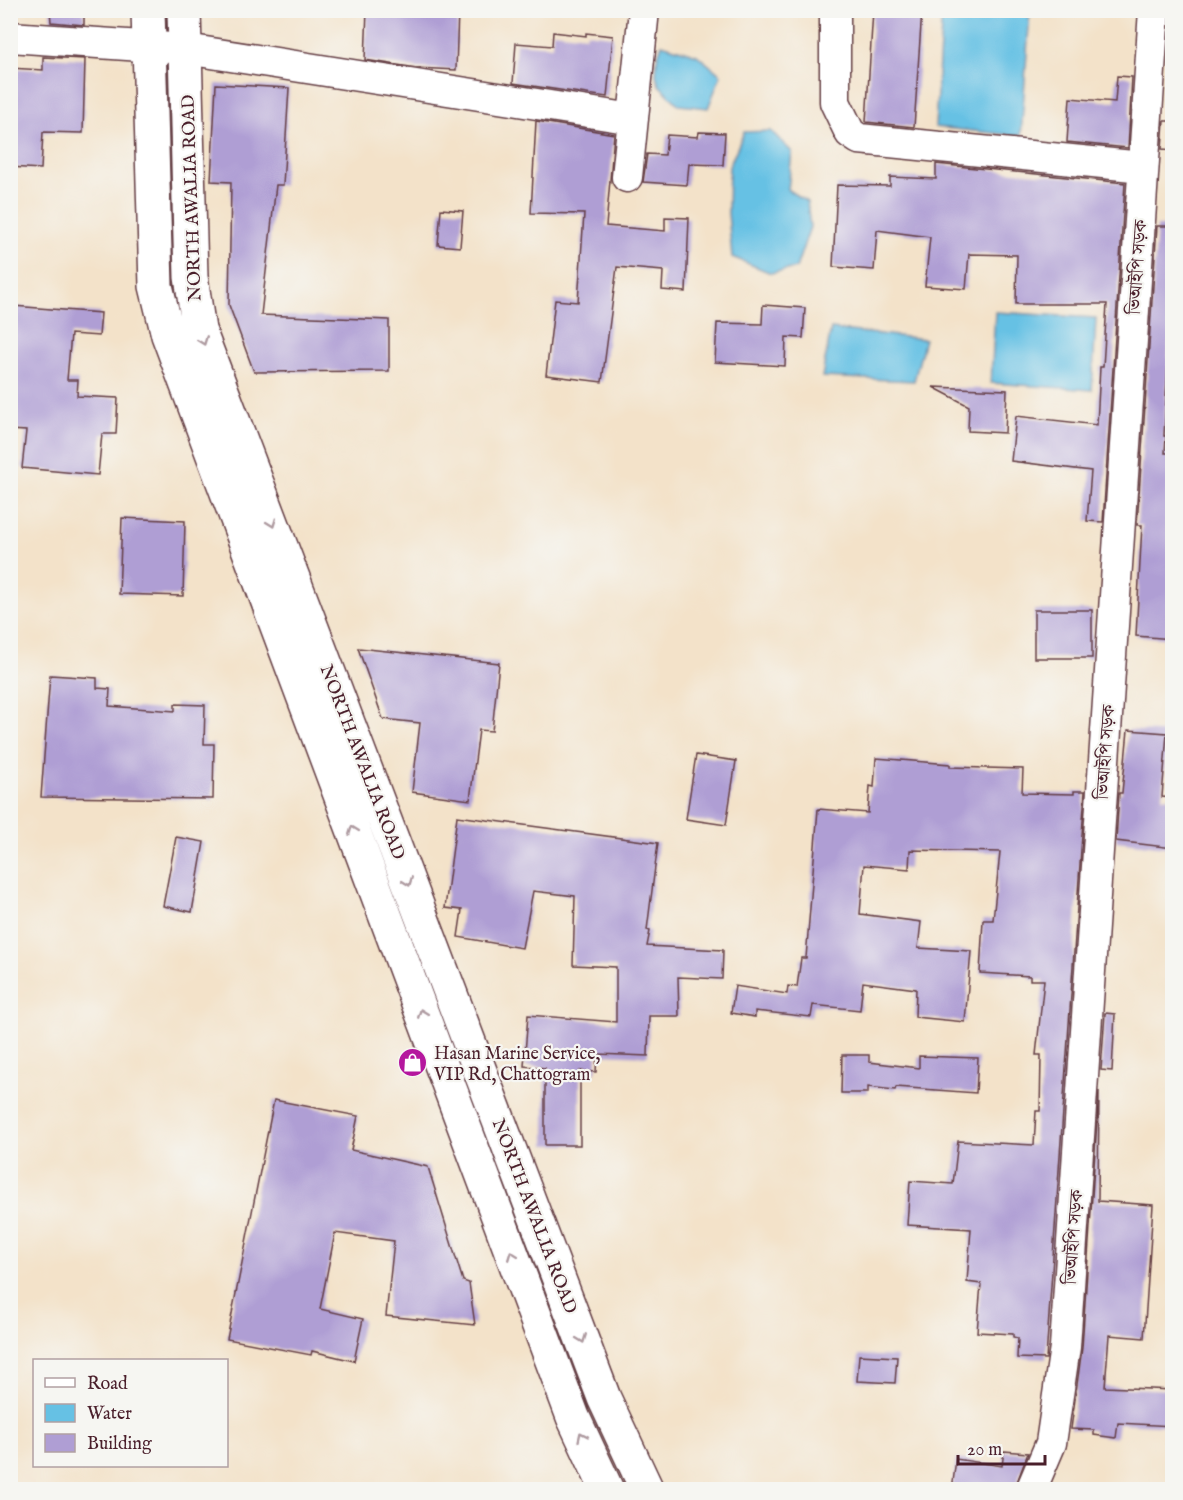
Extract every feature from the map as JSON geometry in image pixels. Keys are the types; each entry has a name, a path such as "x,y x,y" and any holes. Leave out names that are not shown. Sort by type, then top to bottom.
{"main road":[{"name":"NORTH AWALIA ROAD","path":"148,10 156,286 168,335 573,1417 607,1490"},
{"name":"NORTH AWALIA ROAD","path":"184,10 191,277 199,330 604,1398 647,1490"}],"street":[{"path":"627,177 644,10"},
{"path":"835,10 835,102 850,133 859,139 1143,167"},
{"name":"ভিআইপি সড়ক","path":"1031,1490 1051,1443 1065,1347 1154,10"},
{"path":"10,37 186,49 633,119"}],"water":[{"path":"942,11 1030,11 1021,136 935,127"},
{"path":"662,44 697,55 721,75 708,108 679,105 659,85 656,75 657,58"},
{"path":"771,131 792,152 788,190 807,202 810,227 796,268 771,273 732,257 728,213 729,167 744,132"},
{"path":"995,312 1096,318 1092,390 991,383"},
{"path":"831,329 925,339 914,381 822,377"}],"building":[{"path":"50,10 84,10 84,25 51,22"},
{"path":"367,10 458,10 456,70 417,68 365,60"},
{"path":"873,10 922,10 914,127 866,122"},
{"path":"553,32 613,36 607,97 513,83 516,43 552,46"},
{"path":"43,57 85,59 83,133 43,132 41,169 10,167 10,68 43,70"},
{"path":"1117,76 1132,77 1128,148 1067,142 1070,98 1115,102"},
{"path":"216,84 289,88 283,185 276,185 261,315 389,320 389,371 254,372 229,305 231,182 211,181"},
{"path":"536,121 614,134 606,226 665,231 665,217 689,218 686,292 662,290 663,271 617,267 602,382 546,375 555,300 578,302 584,214 531,213"},
{"path":"1164,121 1173,121 1173,150 1162,149"},
{"path":"699,132 725,133 723,165 689,164 687,185 643,182 647,154 665,155 667,135 698,137"},
{"path":"936,164 1125,183 1103,522 1087,521 1091,471 1011,461 1016,416 1097,425 1107,304 1016,304 1017,255 969,254 966,289 925,286 930,237 877,230 874,270 833,267 837,185 890,186 890,177 936,179"},
{"path":"441,209 463,211 460,247 438,245"},
{"path":"1157,226 1173,226 1173,343 1169,342 1164,436 1166,436 1165,453 1173,453 1173,639 1136,636 1142,525 1137,525"},
{"path":"763,305 805,308 803,338 786,337 785,366 715,362 717,323 762,324"},
{"path":"13,306 101,313 99,336 71,334 67,380 78,380 77,396 118,398 116,434 102,434 98,475 22,468 26,431 10,430 10,338"},
{"path":"933,387 1007,390 1005,433 968,431 969,406"},
{"path":"122,518 185,521 183,596 119,594"},
{"path":"1034,610 1092,610 1092,658 1034,658"},
{"path":"358,648 499,663 492,731 479,730 470,800 412,792 420,723 383,719"},
{"path":"50,675 97,678 97,688 110,689 109,706 175,711 175,704 205,705 204,744 214,744 213,799 41,797"},
{"path":"1128,730 1167,733 1162,797 1173,798 1173,848 1116,841 1119,793 1122,793"},
{"path":"696,755 736,761 726,825 686,819"},
{"path":"876,758 950,764 950,767 1023,769 1022,793 1074,794 1074,791 1085,791 1046,1359 1017,1358 1018,1338 1013,1337 1013,1334 977,1332 981,1284 967,1282 971,1229 907,1225 910,1181 953,1184 958,1141 1034,1145 1036,1111 1040,1111 1041,1055 1036,1055 1044,980 1030,980 1030,976 980,973 983,920 993,920 1000,852 910,850 909,869 864,865 860,914 921,922 918,948 971,951 965,1022 915,1017 916,989 863,982 860,1010 813,1005 811,1017 755,1011 755,1017 731,1013 735,986 787,994 788,986 797,987 801,958 806,958 818,809 868,813 870,786 874,787"},
{"path":"457,816 658,843 647,946 723,950 722,979 678,977 679,1016 649,1016 648,1056 597,1054 596,1072 580,1071 580,1145 545,1145 545,1068 524,1066 528,1015 616,1022 616,967 573,965 575,896 533,891 522,948 458,937 462,910 445,908"},
{"path":"176,837 204,842 192,912 163,906"},
{"path":"1105,1013 1115,1014 1112,1071 1101,1070"},
{"path":"842,1055 869,1055 869,1062 919,1068 919,1056 978,1058 976,1093 868,1087 868,1093 841,1093"},
{"path":"1099,1091 1098,1201 1153,1205 1144,1338 1109,1335 1105,1387 1173,1390 1173,1426 1118,1423 1116,1438 1094,1435 1094,1430 1071,1429 1082,1348"},
{"path":"274,1100 358,1116 351,1150 428,1167 463,1281 469,1283 475,1325 386,1316 394,1241 335,1233 320,1309 363,1319 354,1361 312,1351 311,1355 227,1339"},
{"path":"859,1355 897,1357 895,1383 857,1381"},
{"path":"1004,1451 1028,1453 1014,1490 978,1486 977,1490 952,1490 956,1459 1002,1466"}],"place":[{"name":"Hasan Marine Service, VIP Rd, Chattogram","path":"413,1063"}]}
